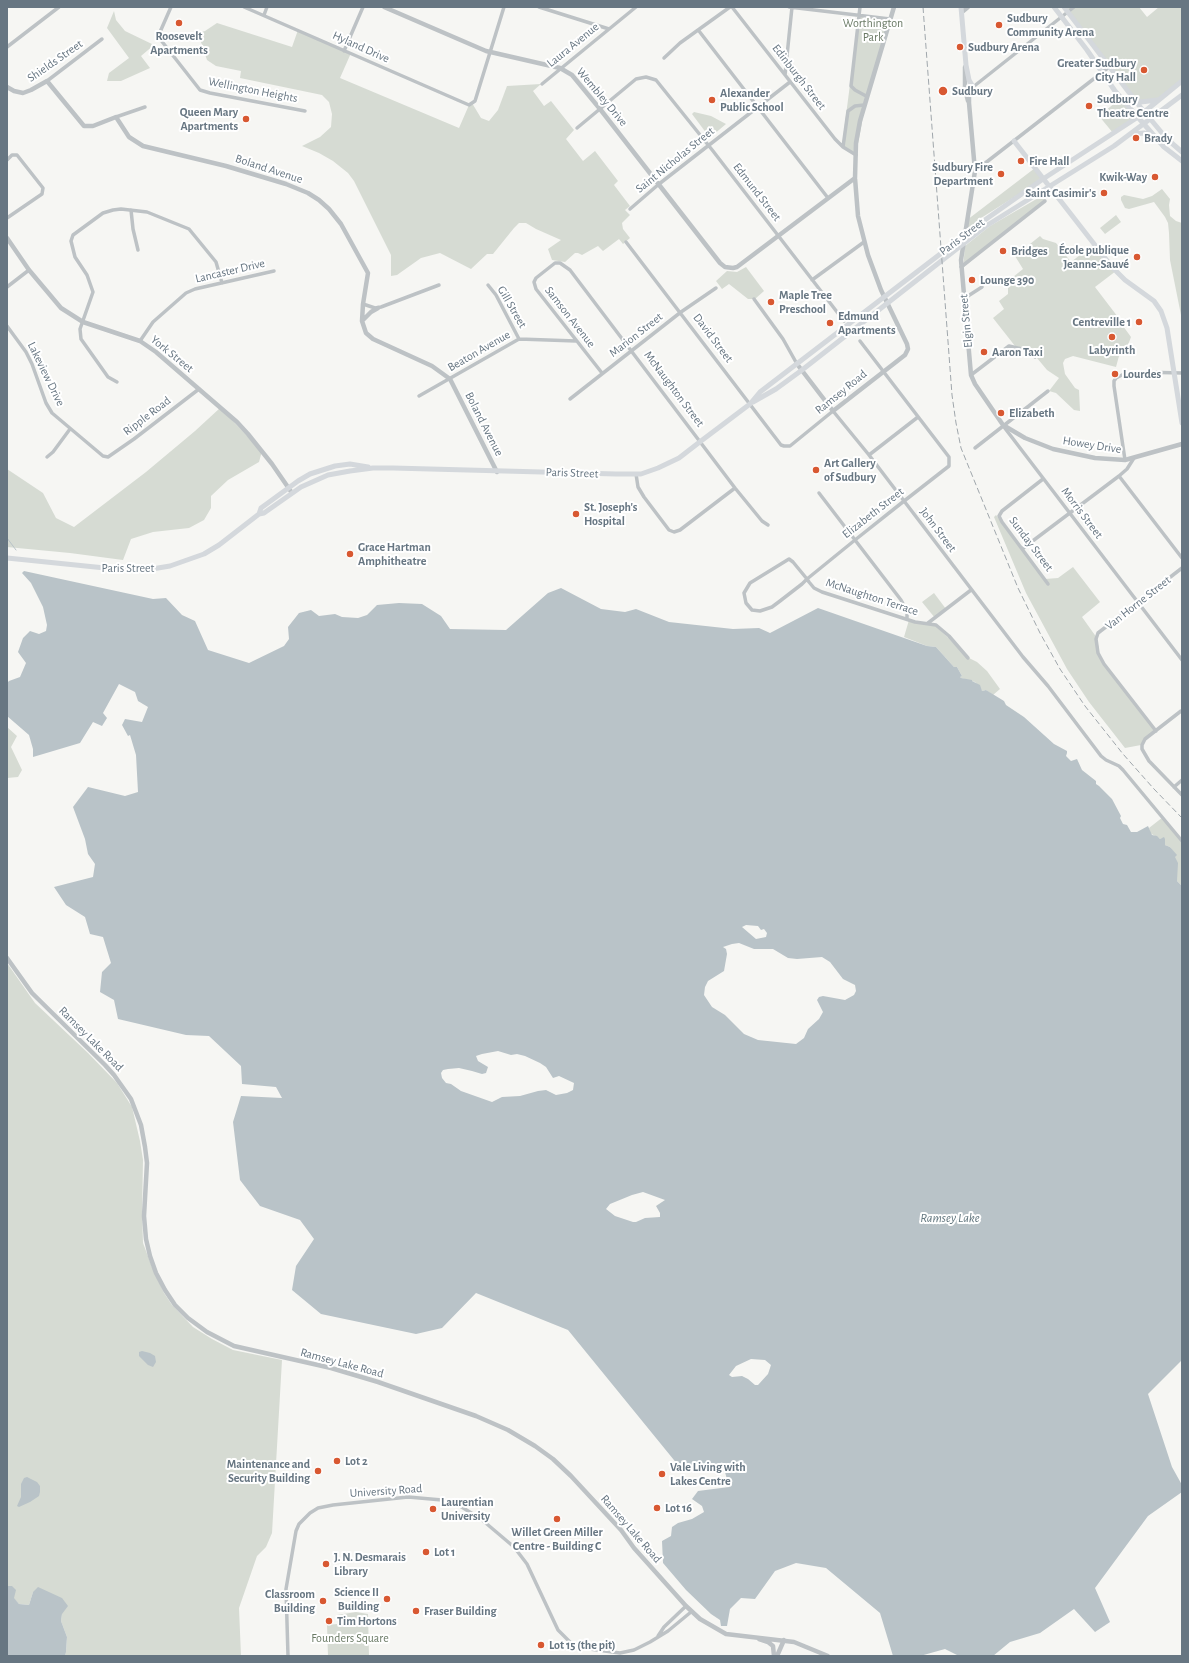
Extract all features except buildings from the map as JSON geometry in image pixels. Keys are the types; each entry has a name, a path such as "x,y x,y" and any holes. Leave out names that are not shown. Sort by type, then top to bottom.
{"main road":[{"path":"1054,7 1115,91 1153,136 1182,161"},
{"path":"1064,7 1144,112 1167,139 1182,152"},
{"path":"961,10 966,65 973,87"},
{"name":"Paris Street","path":"750,404 760,392 877,303 1043,179 1138,117 1182,81"},
{"name":"Paris Street","path":"259,514 261,508 310,474 335,466 350,464 373,468 636,474 641,474 658,468 678,458 750,404 776,389 802,370 984,224 1087,164 1151,120 1182,95"},
{"path":"1134,99 1142,102 1160,99"},
{"path":"1131,134 1144,133 1153,136"},
{"path":"1014,141 1119,275 1157,305 1163,314 1167,328 1182,423"},
{"name":"Paris Street","path":"7,558 105,568 152,569 164,567 204,554 219,545 259,514 264,513 292,493 316,480 328,476 373,468"}],"street":[{"path":"7,47 59,7"},
{"name":"Wellington Heights","path":"171,7 160,32 160,39 200,90 305,111"},
{"name":"Hyland Drive","path":"244,7 466,105 475,101 489,52"},
{"path":"264,15 267,7"},
{"path":"344,50 363,7"},
{"name":"Wembley Drive","path":"384,7 489,52 560,68 574,77 720,263 729,268 737,267 779,236"},
{"path":"489,52 504,7"},
{"path":"539,7 609,29"},
{"name":"Laura Avenue","path":"542,84 636,7"},
{"path":"664,58 680,43 731,7"},
{"name":"Edinburgh Street","path":"731,7 843,147 856,155"},
{"path":"785,75 791,7 890,19"},
{"path":"860,7 852,86 854,90 866,96"},
{"path":"812,280 864,242 857,211 855,178 858,134 866,96 894,7"},
{"path":"961,10 968,7"},
{"path":"973,87 1074,7"},
{"path":"699,31 828,198"},
{"name":"Shields Street","path":"7,86 18,92 31,90 47,82 102,39"},
{"path":"966,65 965,88 969,102"},
{"path":"975,171 1109,66"},
{"name":"Edmund Street","path":"600,109 636,79 651,77 659,82 844,321"},
{"path":"47,82 84,126 93,126 145,107"},
{"name":"Saint Nicholas Street","path":"630,209 659,184 790,82"},
{"name":"Elgin Street","path":"971,375 961,255 975,171 969,102 973,87"},
{"path":"843,147 848,111 855,106 864,105"},
{"path":"577,128 600,109"},
{"name":"Boland Avenue","path":"116,117 129,137 143,146 226,166 286,184 308,193 319,200 338,219 366,269 368,276 363,304 362,321 366,333 373,340 432,366 450,379 497,472"},
{"path":"7,160 12,155 17,155 43,188 42,194 7,218"},
{"path":"779,236 855,178"},
{"path":"961,267 1045,201"},
{"path":"117,382 108,377 85,345 80,335 93,292 87,275 75,257 71,241 73,235 103,213 121,208 147,212 189,229 216,262 222,283"},
{"path":"131,210 133,229 138,250"},
{"name":"York Street","path":"7,238 29,270 61,308 83,322 140,341 156,352 248,434 272,464 292,493"},
{"name":"David Street","path":"626,242 784,446"},
{"name":"Ramsey Road","path":"784,446 790,446 905,355 908,349 880,290 864,242"},
{"name":"Samson Avenue","path":"563,265 560,263 555,263 536,278 534,282 536,289 602,373"},
{"name":"McNaughton Street","path":"563,265 570,270 701,441 735,488 762,521 768,525"},
{"path":"7,287 29,270"},
{"name":"Lancaster Drive","path":"140,341 153,322 186,293 195,289 274,271"},
{"path":"362,321 371,312 378,308 439,285"},
{"name":"Gill Street","path":"488,285 496,295 519,339"},
{"path":"964,297 982,287"},
{"name":"Marion Street","path":"570,399 681,312 716,288"},
{"name":"John Street","path":"754,299 783,340 797,364 869,455 1022,657 1048,686 1101,756 1124,770 1182,841"},
{"path":"363,304 378,308"},
{"name":"Lakeview Drive","path":"7,326 26,352 32,364 46,403 52,413 103,456 108,457"},
{"name":"Beaton Avenue","path":"419,396 519,339 576,341"},
{"path":"860,341 918,417 869,455"},
{"path":"971,375 1009,346 1026,350 1036,357"},
{"path":"1125,460 1114,386 1116,378 1122,375 1139,372 1182,373"},
{"name":"Morris Street","path":"971,375 975,384 1003,425 1182,660"},
{"name":"Ripple Road","path":"108,457 199,389"},
{"path":"975,448 1048,391"},
{"name":"Elizabeth Street","path":"807,579 792,560 786,559 750,583 744,593 746,603 752,610 760,611 772,607 807,579 855,540 904,501 948,468 950,463 949,458 918,417"},
{"name":"Howey Drive","path":"1003,425 1025,438 1053,449 1095,458 1125,460 1182,444"},
{"path":"48,457 70,429"},
{"path":"1022,549 1119,476 1127,469 1134,458"},
{"path":"636,474 638,487 644,497 669,530 674,532 680,530 735,488"},
{"path":"1119,476 1182,558"},
{"name":"Sunday Street","path":"1043,479 1002,511 999,516 1048,584"},
{"path":"819,493 905,605 907,619"},
{"name":"Van Horne Street","path":"1156,731 1104,664 1098,653 1096,639 1098,634 1182,568"},
{"name":"McNaughton Terrace","path":"807,579 814,588 822,592 922,624 934,624 940,628 968,658"},
{"path":"928,623 971,590"},
{"path":"1181,711 1145,739 1142,749 1145,756 1182,795"},
{"path":"1174,787 1182,780"},
{"name":"Ramsey Lake Road","path":"7,958 36,997 114,1075 133,1104 141,1125 147,1163 144,1216 146,1239 150,1256 156,1273 165,1290 175,1305 188,1318 207,1332 234,1346 331,1368 378,1382 476,1416 508,1430 535,1446 572,1476 621,1530 634,1548 691,1612 711,1627 726,1634 794,1642 828,1656"},
{"name":"University Road","path":"288,1656 286,1589 293,1541 299,1524 304,1518 314,1511 333,1505 408,1497 442,1500 460,1506 481,1519 514,1548 527,1564 556,1627 564,1637 582,1648 620,1653 634,1650 650,1642 686,1606"},
{"name":"University Road","path":"657,1636 668,1631 691,1612"},
{"path":"758,1638 773,1646 776,1656"},
{"path":"776,1656 784,1640"}],"green space":[{"path":"1064,7 1139,7 1147,17 1159,7 1182,7 1182,81 1160,98 1148,102 1134,98"},
{"path":"114,11 116,20 125,31 154,45 141,56 150,68 121,81 107,81 109,73 129,58 107,28"},
{"name":"Worthington Park","path":"859,15 890,19 867,95 856,155 842,146"},
{"path":"217,23 292,47 298,30 351,53 340,78 459,128 469,105 472,103 481,118 489,121 498,110 507,86 541,84 533,91 544,106 551,101 574,130 566,139 583,161 595,151 618,181 614,185 630,206 625,210 630,215 622,223 623,229 630,238 623,244 619,239 603,251 598,246 582,255 575,253 565,262 552,260 548,249 561,240 526,223 519,223 493,254 487,254 471,269 440,253 421,258 397,275 391,276 391,255 354,181 348,173 333,161 302,146 320,137 331,127 332,114 329,102 322,95 240,78 241,71 216,66 207,60 198,33 205,31"},
{"path":"1121,98 1137,117 1113,133 1099,116"},
{"path":"694,112 711,116 726,124 713,135 707,134 692,114"},
{"path":"1035,168 1043,179 981,218 965,231 967,220"},
{"path":"1162,189 1170,199 1170,216 1176,221 1182,223 1182,320 1170,260 1168,223 1165,217 1154,202 1129,209 1125,208 1121,200 1121,197 1124,195 1143,199 1152,196"},
{"path":"1052,190 1054,193 963,268 965,246 990,226"},
{"path":"1116,215 1121,222 1105,234 1100,228"},
{"path":"1040,236 1043,239 1056,243 1071,262 1094,244 1116,271 1095,287 1124,325 1123,326 1131,337 1128,345 1130,347 1119,356 1116,367 1073,356 1065,359 1063,363 1065,374 1075,388 1079,390 1080,411 1074,410 1056,393 1049,391 1059,378 1047,370 1032,352 1015,346 993,318 1004,309 999,301 1008,294 1008,281 1023,269 1015,256"},
{"path":"746,267 764,291 755,299 748,299 729,284 722,289 716,281 727,271 737,272"},
{"path":"220,408 262,451 259,462 228,480 211,496 211,508 204,520 189,528 153,532 131,539 123,560 7,547 7,469 43,493 56,518 74,527 146,472"},
{"path":"996,515 1045,579 1058,578 1073,567 1100,602 1082,617 1097,638 1100,657 1156,730 1141,745 1125,748 1089,702 1067,669 1026,593 994,517"},
{"path":"934,593 946,609 935,618 922,602"},
{"path":"909,620 934,624 969,658 977,662 987,671 1000,689 993,695 986,690 982,691 975,682 959,677 962,676 957,667 954,667 936,647 927,646 904,637"},
{"path":"7,727 17,736 11,747 22,770 18,777 7,778"},
{"path":"1163,817 1182,841 1182,886 1177,881 1174,853 1170,847 1165,845 1164,838 1160,839 1150,833 1149,828"},
{"path":"7,963 35,1003 88,1053 117,1083 132,1107 143,1160 143,1243 164,1293 172,1305 193,1327 233,1350 282,1360 272,1533 266,1547 257,1556 239,1608 241,1656 65,1656 67,1637 61,1621 62,1614 33,1592 29,1605 19,1604 14,1599 9,1586 7,1586"},
{"name":"Founders Square","path":"356,1612 368,1614 369,1656 328,1656 327,1625 337,1624 337,1615"}],"water":[{"name":"Ramsey Lake","path":"24,571 153,599 166,598 182,615 195,621 208,650 249,663 284,646 289,639 288,627 299,613 311,610 319,616 335,614 342,617 358,618 367,615 377,605 399,603 422,604 441,616 450,629 506,630 548,593 561,588 601,609 625,612 636,609 669,622 733,629 759,628 770,633 818,608 927,646 936,647 954,667 957,667 962,676 960,677 961,678 972,680 980,685 982,691 986,690 1004,701 1006,705 1024,717 1054,744 1067,751 1066,756 1071,761 1077,759 1082,770 1096,781 1096,784 1112,799 1121,816 1120,818 1123,824 1127,825 1131,832 1137,832 1148,826 1152,835 1157,836 1160,839 1164,837 1165,845 1170,847 1177,855 1175,857 1178,863 1177,881 1182,886 1182,1360 1148,1394 1172,1467 1182,1485 1182,1492 1148,1516 1095,1588 1110,1622 1095,1632 1074,1609 1040,1633 1010,1642 993,1656 959,1656 945,1649 920,1656 893,1656 880,1613 826,1568 796,1563 775,1571 755,1599 741,1598 730,1609 727,1626 721,1626 720,1620 711,1614 686,1590 663,1563 662,1541 671,1536 672,1527 678,1523 692,1519 704,1512 702,1506 692,1499 698,1491 729,1487 725,1472 678,1465 568,1330 476,1293 442,1328 416,1334 321,1314 292,1290 296,1266 314,1239 300,1220 260,1206 240,1180 233,1122 241,1096 282,1098 276,1087 242,1084 241,1066 209,1036 186,1035 118,1019 114,1000 100,992 102,972 111,963 103,937 90,934 85,917 66,905 54,887 93,877 95,864 88,854 85,839 73,807 88,787 125,796 138,792 136,755 130,735 128,736 122,725 125,719 142,722 148,707 138,701 135,692 119,684 103,713 107,718 102,726 93,722 80,743 33,757 33,749 29,735 7,716 7,683 20,677 26,663 18,652 23,638 30,631 39,634 46,631 47,625 43,607 31,583 22,573","holes":["746,925 758,926 761,930 764,929 767,933 766,937 756,939 742,927","739,943 754,949 773,949 788,958 797,959 822,957 830,962 843,979 855,985 856,991 854,995 845,1000 823,996 819,997 817,1000 823,1012 819,1019 808,1029 804,1038 796,1044 758,1040 744,1034 725,1015 712,1007 704,995 705,987 708,981 724,971 727,954 726,949 723,947","498,1051 511,1055 517,1054 525,1056 546,1067 553,1078 559,1076 574,1083 573,1090 556,1095 546,1090 538,1091 520,1096 502,1097 492,1102 461,1091 451,1084 446,1083 442,1078 441,1073 443,1070 448,1069 459,1068 482,1074 486,1073 488,1067 478,1061 476,1056","643,1192 665,1200 656,1206 660,1213 660,1217 645,1218 636,1222 615,1216 606,1209 610,1204","751,1359 765,1360 771,1365 768,1374 758,1385 755,1385 742,1376 732,1377 729,1375 736,1366"]},
{"path":"142,1351 155,1356 156,1362 153,1367 148,1365 139,1356 139,1352"},
{"path":"27,1477 37,1482 40,1486 39,1496 19,1507 17,1506 21,1497 21,1484 24,1478"},
{"path":"7,1586 12,1586 16,1590 14,1598 19,1604 29,1605 33,1592 38,1587 62,1598 68,1606 62,1614 61,1621 67,1637 65,1656 7,1656"}],"waterway":[{"path":"7,538 16,550"}],"railway":[{"path":"923,7 952,395 961,448 1018,588 1060,669 1085,706 1123,754 1182,818"}],"place":[{"name":"Roosevelt Apartments","path":"179,23"},
{"name":"Sudbury Community Arena","path":"999,25"},
{"name":"Sudbury Arena","path":"960,47"},
{"name":"Greater Sudbury City Hall","path":"1144,70"},
{"name":"Sudbury","path":"943,91"},
{"name":"Alexander Public School","path":"712,100"},
{"name":"Sudbury Theatre Centre","path":"1089,106"},
{"name":"Queen Mary Apartments","path":"246,119"},
{"name":"Brady","path":"1136,138"},
{"name":"Fire Hall","path":"1021,161"},
{"name":"Sudbury Fire Department","path":"1001,174"},
{"name":"Kwik-Way","path":"1155,177"},
{"name":"Saint Casimir's","path":"1104,193"},
{"name":"Bridges","path":"1003,251"},
{"name":"École publique Jeanne-Sauvé","path":"1137,257"},
{"name":"Lounge 390","path":"972,280"},
{"name":"Maple Tree Preschool","path":"771,302"},
{"name":"Centreville 1","path":"1139,322"},
{"name":"Edmund Apartments","path":"830,323"},
{"name":"Labyrinth","path":"1112,337"},
{"name":"Aaron Taxi","path":"984,352"},
{"name":"Lourdes","path":"1115,374"},
{"name":"Elizabeth","path":"1001,413"},
{"name":"Art Gallery of Sudbury","path":"816,470"},
{"name":"St. Joseph's Hospital","path":"576,514"},
{"name":"Grace Hartman Amphitheatre","path":"350,554"},
{"name":"Lot 2","path":"337,1461"},
{"name":"Maintenance and Security Building","path":"318,1471"},
{"name":"Vale Living with Lakes Centre","path":"662,1474"},
{"name":"Lot 16","path":"657,1508"},
{"name":"Laurentian University","path":"433,1509"},
{"name":"Willet Green Miller Centre - Building C","path":"557,1519"},
{"name":"Lot 1","path":"426,1552"},
{"name":"J. N. Desmarais Library","path":"326,1564"},
{"name":"Science II Building","path":"387,1599"},
{"name":"Classroom Building","path":"323,1601"},
{"name":"Fraser Building","path":"416,1611"},
{"name":"Tim Hortons","path":"329,1621"},
{"name":"Lot 15 (the pit)","path":"541,1645"}]}
